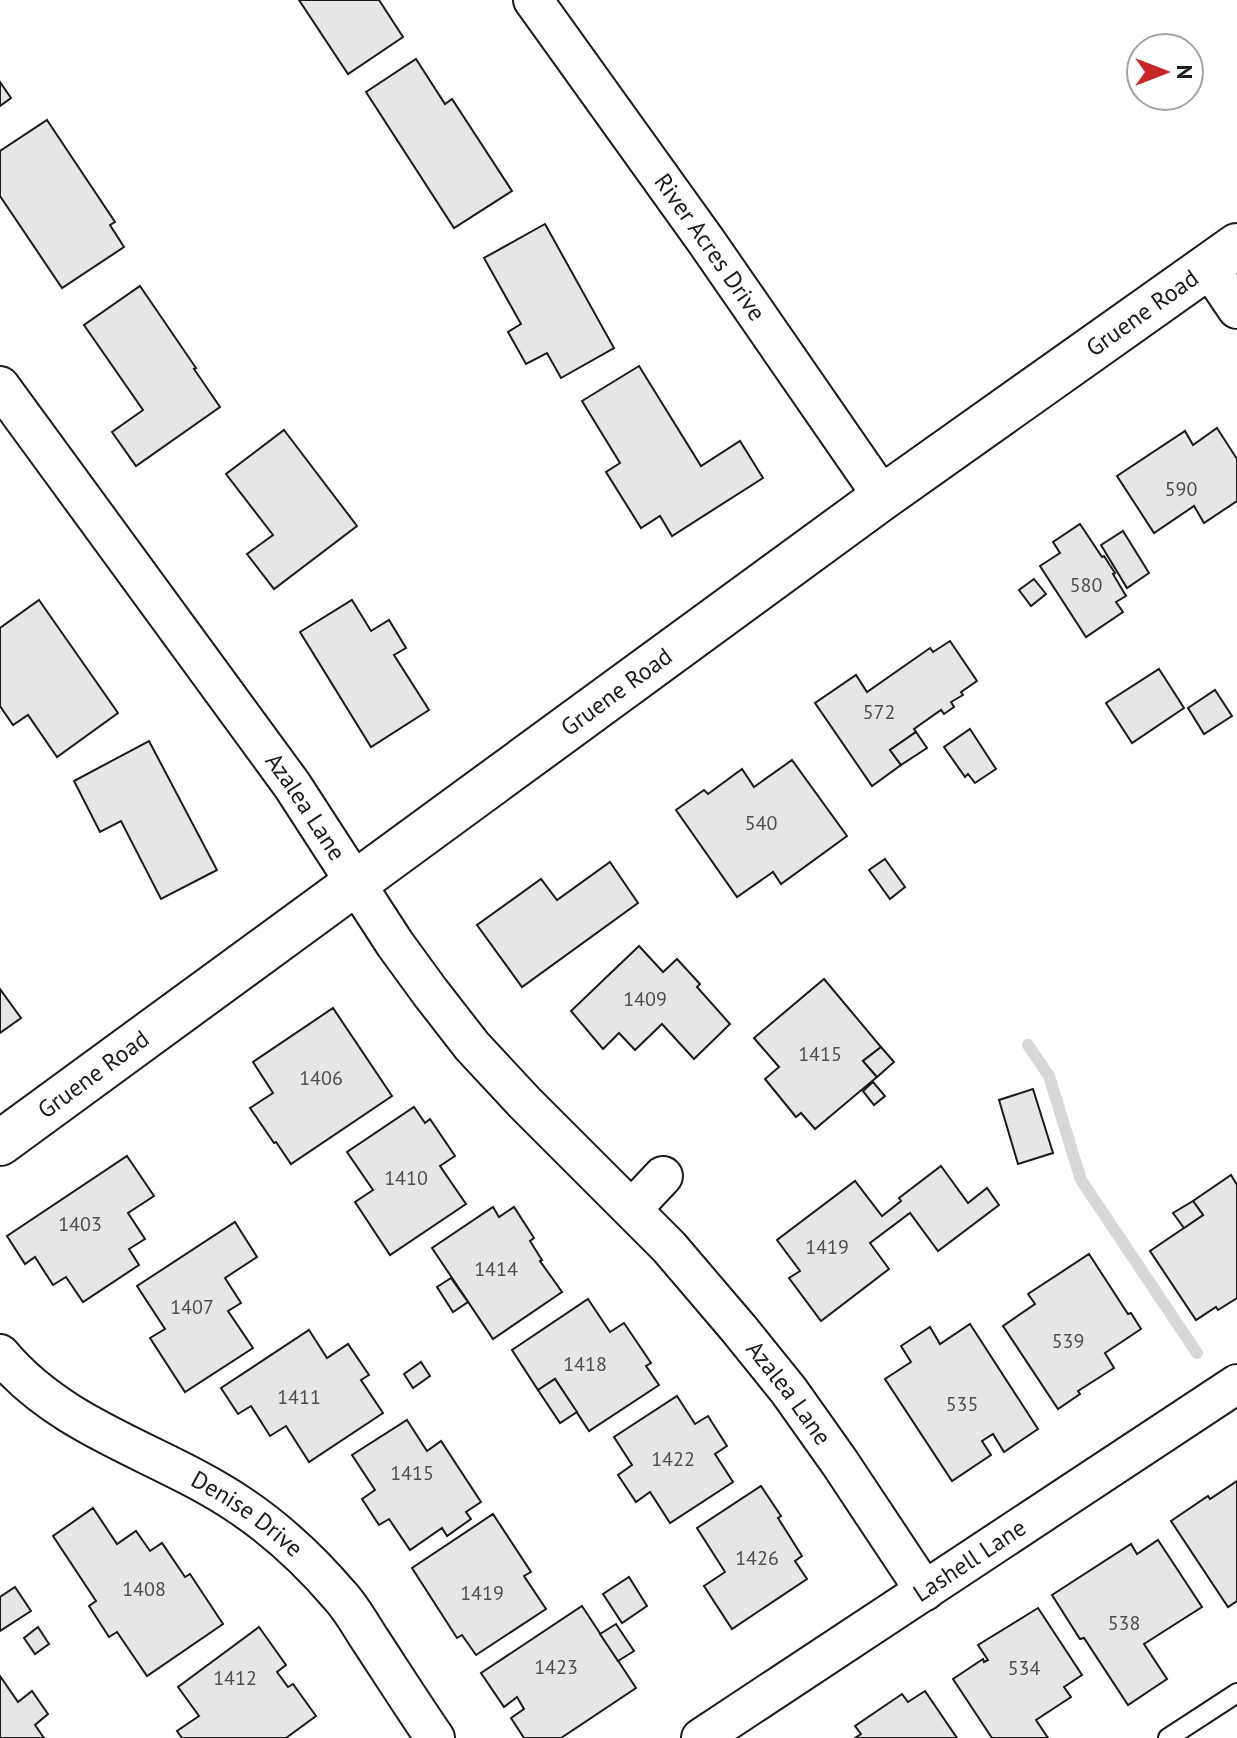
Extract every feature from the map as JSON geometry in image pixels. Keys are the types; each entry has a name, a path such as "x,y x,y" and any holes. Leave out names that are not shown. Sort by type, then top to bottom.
{"street":[{"name":"River Acres Drive","path":"533,0 706,241 883,497"},
{"name":"Gruene Road","path":"0,1143 883,497 1223,256"},
{"path":"1223,256 1237,309"},
{"name":"Azalea Lane","path":"0,386 292,785 395,944 472,1046 669,1247 739,1329 789,1391 925,1591"},
{"path":"632,1209 663,1176"},
{"name":"Denise Drive","path":"0,1354 59,1406 118,1441 213,1488 275,1531 342,1598 435,1738"},
{"name":"Lashell Lane","path":"701,1738 1237,1384"}],"lane":[{"path":"1168,1738 1237,1693"}],"building":[{"path":"299,0 379,0 403,37 348,74"},
{"path":"416,59 445,104 452,99 512,191 454,228 366,92"},
{"path":"0,82 11,98 0,106"},
{"path":"47,120 115,222 110,225 124,247 62,288 0,196 0,151"},
{"path":"545,224 614,348 561,378 547,353 526,364 508,332 521,324 484,258"},
{"path":"140,286 220,407 136,466 112,432 143,410 84,325"},
{"path":"639,366 701,466 740,441 763,478 672,536 660,516 641,528 606,472 620,463 582,401"},
{"path":"1217,428 1237,459 1237,501 1204,523 1194,506 1154,533 1117,476 1185,431 1193,445"},
{"path":"284,430 357,526 274,589 247,554 273,535 226,474"},
{"path":"1080,524 1115,573 1126,596 1116,602 1123,612 1086,637 1040,566 1060,553 1053,542"},
{"path":"1123,531 1149,573 1127,588 1101,545"},
{"path":"1034,579 1046,594 1031,606 1019,590"},
{"path":"39,600 118,713 57,757 28,715 13,725 0,706 0,628"},
{"path":"352,600 371,631 389,620 406,648 394,655 429,710 371,747 300,632"},
{"path":"950,641 977,681 951,702 954,707 944,714 941,710 890,750 901,765 872,786 815,703 856,675 867,692 930,648 933,652"},
{"path":"1159,669 1184,708 1132,743 1106,703"},
{"path":"1215,690 1232,716 1204,734 1188,708"},
{"path":"970,729 996,769 975,783 968,774 965,777 944,747"},
{"path":"916,732 927,748 901,765 890,750"},
{"path":"149,741 217,870 161,899 121,821 100,832 74,781"},
{"path":"792,760 847,836 781,884 773,872 737,897 676,810 704,790 708,794 742,769 754,787"},
{"path":"885,859 905,887 890,899 869,870"},
{"path":"610,862 638,903 522,987 477,925 541,879 557,900"},
{"path":"639,946 663,972 677,959 730,1024 694,1059 662,1024 635,1050 619,1033 603,1049 571,1011"},
{"path":"824,979 881,1047 863,1061 877,1077 815,1129 801,1113 796,1117 765,1079 779,1067 754,1038"},
{"path":"0,989 21,1018 0,1033"},
{"path":"333,1008 392,1096 291,1164 250,1108 273,1093 253,1062"},
{"path":"881,1047 894,1062 877,1077 863,1061"},
{"path":"873,1082 885,1096 874,1105 863,1091"},
{"path":"1033,1089 1053,1153 1018,1164 999,1100"},
{"path":"414,1107 425,1123 430,1119 455,1156 440,1166 466,1204 390,1255 355,1202 373,1190 347,1152"},
{"path":"127,1156 154,1196 128,1213 145,1239 129,1249 139,1265 83,1302 66,1277 53,1285 35,1257 25,1264 7,1236"},
{"path":"941,1166 968,1203 987,1188 999,1205 938,1251 910,1213 870,1243 889,1269 821,1321 789,1278 800,1271 777,1240 855,1181 882,1216 901,1201 899,1198"},
{"path":"1231,1175 1237,1185 1237,1298 1196,1320 1150,1251 1203,1215 1193,1201"},
{"path":"1193,1201 1203,1215 1184,1228 1173,1213"},
{"path":"493,1207 499,1217 514,1207 534,1238 530,1241 540,1261 562,1292 493,1339 432,1248"},
{"path":"235,1222 257,1257 225,1278 241,1303 228,1311 253,1348 185,1392 150,1338 165,1329 137,1286"},
{"path":"1089,1254 1141,1329 1105,1353 1114,1368 1078,1391 1080,1394 1058,1409 1003,1326 1035,1304 1028,1294"},
{"path":"451,1278 468,1302 453,1312 437,1287"},
{"path":"588,1299 610,1332 624,1323 651,1363 646,1366 659,1385 589,1431 555,1379 538,1390 512,1350"},
{"path":"970,1324 1038,1429 1004,1452 993,1434 982,1441 991,1455 952,1481 885,1379 911,1362 901,1346 930,1327 940,1344"},
{"path":"309,1330 327,1358 348,1344 369,1375 361,1380 383,1413 309,1462 286,1426 270,1436 251,1406 238,1414 221,1388"},
{"path":"421,1362 430,1376 413,1388 404,1374"},
{"path":"555,1379 577,1412 560,1423 538,1390"},
{"path":"677,1396 695,1424 708,1416 727,1446 715,1454 733,1482 670,1523 650,1492 636,1502 618,1475 632,1465 614,1437"},
{"path":"407,1420 427,1451 441,1441 481,1502 466,1512 471,1519 447,1536 442,1528 410,1550 389,1519 379,1525 362,1499 375,1490 352,1455"},
{"path":"1237,1481 1237,1601 1228,1607 1171,1521"},
{"path":"761,1486 802,1556 795,1561 807,1579 732,1629 704,1586 725,1572 697,1528"},
{"path":"93,1508 117,1544 136,1531 150,1551 162,1543 185,1577 190,1574 223,1624 147,1676 117,1632 109,1637 89,1606 96,1601 53,1536"},
{"path":"493,1514 531,1572 524,1576 546,1609 476,1655 462,1635 457,1638 412,1568"},
{"path":"1158,1540 1202,1607 1144,1644 1167,1679 1128,1705 1052,1595 1131,1544 1137,1554"},
{"path":"629,1577 647,1606 622,1623 603,1594"},
{"path":"15,1587 31,1611 0,1631 0,1597"},
{"path":"582,1606 636,1688 561,1738 524,1738 511,1718 524,1709 517,1697 504,1707 481,1673"},
{"path":"1038,1608 1082,1675 1064,1687 1071,1697 1036,1720 1048,1738 992,1738 953,1679 983,1659 984,1662 988,1660 978,1645"},
{"path":"616,1624 634,1651 618,1661 600,1634"},
{"path":"38,1627 49,1644 35,1654 24,1638"},
{"path":"259,1627 286,1665 277,1672 288,1687 293,1684 316,1716 286,1738 182,1738 177,1731 199,1716 178,1687"},
{"path":"0,1676 18,1702 32,1691 48,1714 35,1725 44,1738 0,1738"},
{"path":"925,1691 957,1738 855,1738 861,1734 855,1726 902,1694 908,1702"}],"waterway":[{"path":"1028,1045 1049,1076 1081,1180 1197,1353"}]}
